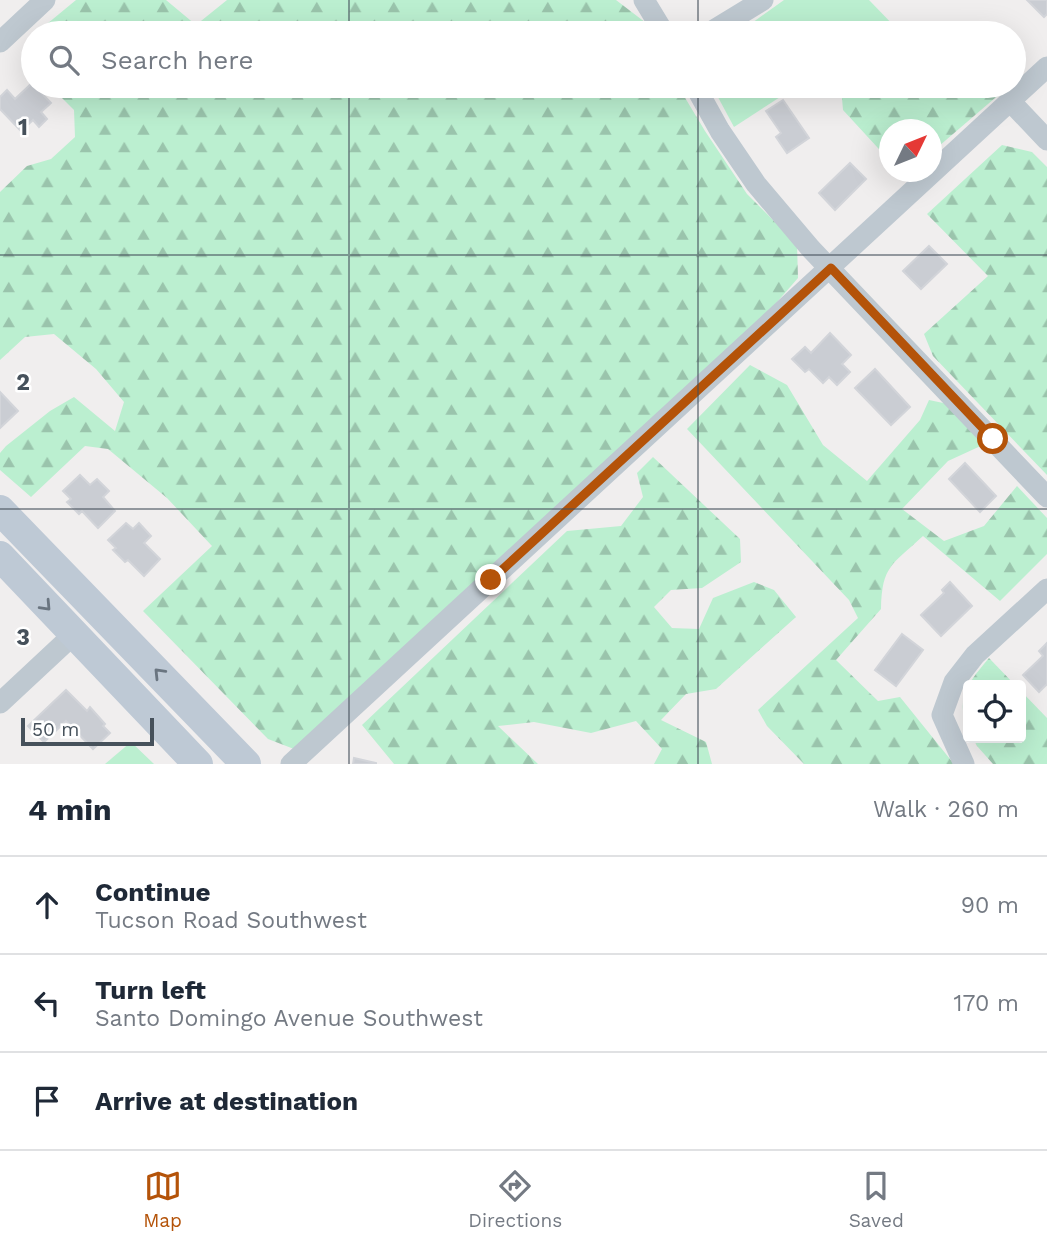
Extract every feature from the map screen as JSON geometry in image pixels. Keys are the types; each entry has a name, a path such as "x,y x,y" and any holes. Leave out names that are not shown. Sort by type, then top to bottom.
{"street":[{"path":"23,21 46,0"},
{"path":"645,0 657,21"},
{"path":"729,21 763,0"},
{"path":"0,42 21,23"},
{"path":"1026,87 1047,68"},
{"path":"702,98 720,131 756,184 811,249 1047,496"},
{"path":"291,764 1013,98"},
{"path":"1010,101 1047,140"},
{"path":"0,510 246,764"},
{"path":"0,556 198,764"},
{"path":"964,764 942,715 954,682 975,655 1047,589"},
{"path":"0,703 73,635"}],"green space":[{"path":"76,0 166,0 191,21 51,21"},
{"path":"227,0 616,0 643,21 201,21"},
{"path":"784,0 869,0 889,21 755,21"},
{"path":"62,98 685,98 747,194 797,244 798,278 770,310 294,749 268,739 143,611 212,546 167,498 108,449 85,446 31,497 0,470 0,453 6,446 50,411 74,397 115,431 124,402 96,369 54,334 25,337 0,360 0,192 27,166 51,159 75,137 74,110"},
{"path":"718,98 779,98 734,127"},
{"path":"842,98 995,98 942,143 942,119 879,119 879,149 843,110"},
{"path":"1002,145 1032,152 1047,167 1047,475 933,356 924,334 988,276 927,214"},
{"path":"750,365 787,385 823,445 867,481 920,420 929,400 948,404 985,444 948,461 902,509 944,541 984,526 1017,486 1047,518 1047,554 1000,601 923,536 891,567 884,583 881,609 836,660 878,701 900,697 954,764 804,764 767,726 758,710 858,618 849,600 687,429"},
{"path":"653,457 740,539 741,562 702,588 671,590 654,607 672,628 699,629 713,598 754,582 774,590 796,617 716,689 686,694 661,720 706,742 712,764 654,764 662,749 636,721 591,733 534,722 498,726 538,764 394,764 362,725 567,531 621,526 643,497 637,473"},
{"path":"989,658 1010,680 972,680"},
{"path":"1026,696 1047,718 1047,764 993,764 976,743 1026,743"},
{"path":"131,742 154,764 105,764"}],"building":[{"path":"1027,0 1047,0 1047,14 1044,17"},
{"path":"7,90 15,99 21,93 21,98 46,98 51,103 41,112 47,119 39,127 33,120 21,131 0,109 0,97"},
{"path":"783,100 809,138 787,153 776,137 781,133 766,111"},
{"path":"850,163 866,179 835,210 819,193"},
{"path":"929,246 947,264 921,289 903,271"},
{"path":"830,333 851,355 842,364 850,372 837,385 829,377 823,383 809,369 805,372 792,359 805,347 811,353"},
{"path":"875,369 910,407 891,425 855,388"},
{"path":"0,392 18,411 0,428"},
{"path":"965,463 996,496 980,512 949,479"},
{"path":"80,475 90,485 97,479 109,491 103,497 115,511 98,528 82,511 79,514 67,502 71,499 63,491"},
{"path":"126,523 133,529 139,523 151,536 144,543 160,559 144,576 113,550 116,548 108,540"},
{"path":"950,582 972,606 941,636 921,615 944,593 942,590"},
{"path":"902,634 923,650 896,686 875,670"},
{"path":"1047,643 1047,684 1039,692 1023,675 1043,656 1039,651"},
{"path":"66,690 87,711 90,707 110,733 93,749 66,721 44,742 28,726"},
{"path":"354,758 376,763 376,764 353,764"}],"route":[{"path":"491,580 831,268 993,439"}]}
